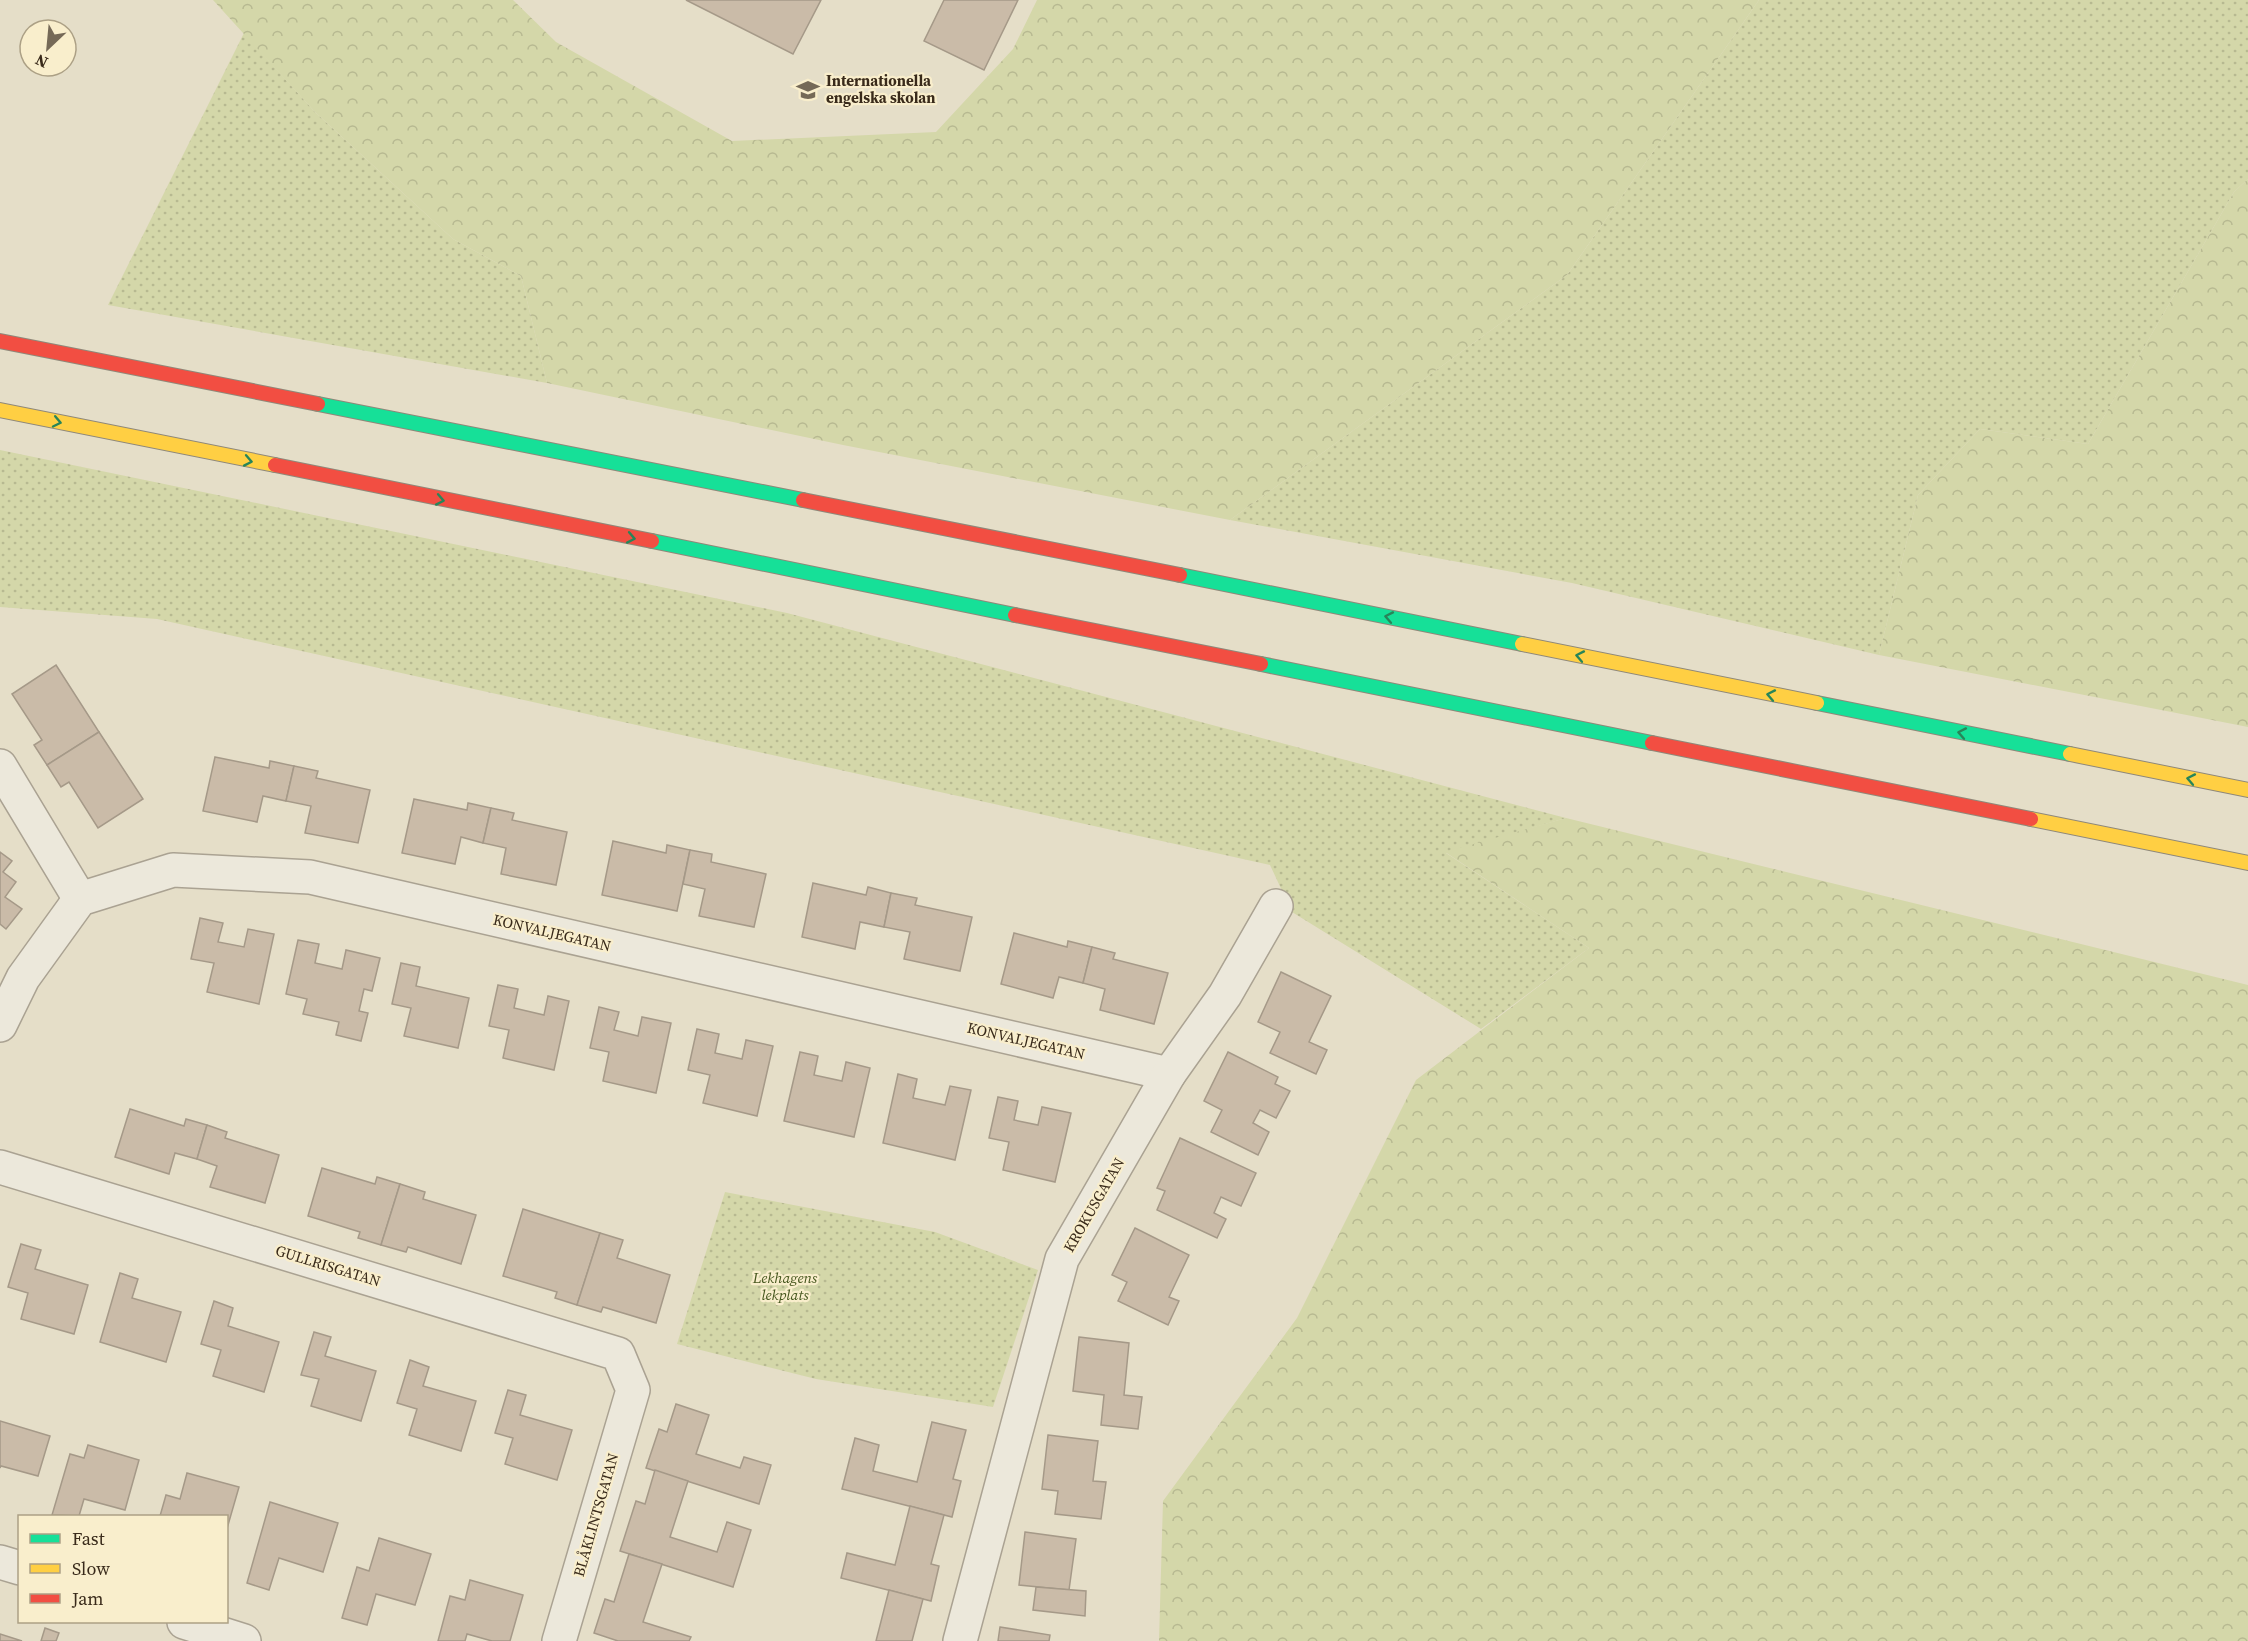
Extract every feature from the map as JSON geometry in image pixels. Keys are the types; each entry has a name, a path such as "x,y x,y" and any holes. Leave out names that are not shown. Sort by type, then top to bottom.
{"highway":[{"path":"0,340 2248,790"},
{"path":"0,410 2248,863"}],"street":[{"path":"0,766 80,899 22,978 0,1026"},
{"name":"KONVALJEGATAN","path":"80,899 173,870 310,878 1169,1074"},
{"name":"KROKUSGATAN","path":"960,1641 1062,1259 1169,1074 1226,995 1276,906"},
{"name":"GULLRISGATAN","path":"0,1167 618,1354 633,1390"},
{"name":"BLÅKLINTSGATAN","path":"559,1641 633,1390"},
{"path":"0,1562 18,1567"},
{"path":"187,1623 244,1641"}],"green space":[{"path":"213,0 513,0 556,42 732,141 936,132 1013,49 1037,0 1759,0 1567,275 1230,520 843,445 547,383 521,276 453,239 315,112"},
{"path":"1759,0 2248,0 2248,179 2234,192 2088,444 1980,429 1918,495 1879,655 1572,583 1230,520 1567,275"},
{"path":"244,33 315,112 453,239 521,276 547,383 108,305"},
{"path":"2248,179 2248,727 1879,655 1918,495 1980,429 2088,444 2234,192"},
{"path":"0,450 787,613 1566,818 1446,853 1589,948 1481,1029 1292,912 1270,865 157,619 0,607"},
{"path":"1566,818 2248,985 2248,1641 1159,1641 1163,1501 1297,1318 1416,1080 1589,948 1445,852"},
{"name":"Lekhagens lekplats","path":"725,1192 935,1232 1038,1270 993,1407 816,1379 677,1344"}],"building":[{"path":"686,0 821,0 793,54"},
{"path":"944,0 1018,0 984,70 924,41"},
{"path":"56,665 99,732 47,765 34,745 42,740 12,694"},
{"path":"99,732 143,799 98,828 69,782 61,787 47,765"},
{"path":"215,757 269,768 270,761 294,766 286,801 263,796 257,822 203,811"},
{"path":"294,766 318,771 316,778 370,790 358,843 305,833 311,806 286,801"},
{"path":"414,799 467,810 468,803 491,808 483,843 461,837 455,864 402,853"},
{"path":"491,808 514,813 512,820 567,832 556,885 501,874 506,848 483,843"},
{"path":"613,841 666,853 667,845 690,850 677,911 602,895"},
{"path":"690,850 712,854 711,862 766,874 754,927 699,916 705,889 683,884"},
{"path":"0,852 12,861 3,872 16,882 5,897 22,909 6,929 0,924"},
{"path":"813,883 866,895 868,887 891,893 884,927 860,922 855,949 802,937"},
{"path":"891,893 917,898 915,905 972,917 960,971 904,959 910,932 884,927"},
{"path":"200,918 223,923 218,942 244,947 248,929 274,934 259,1004 207,992 214,963 191,959"},
{"path":"1014,933 1067,947 1068,941 1092,947 1083,983 1059,977 1053,998 1001,984"},
{"path":"298,940 319,944 315,963 342,969 346,950 380,958 372,991 364,989 359,1011 368,1013 361,1041 336,1035 339,1022 303,1014 307,999 286,994"},
{"path":"1092,947 1115,953 1113,959 1168,973 1154,1024 1100,1010 1105,989 1083,983"},
{"path":"401,963 420,967 416,986 469,998 458,1048 404,1036 411,1008 392,1004"},
{"path":"1281,972 1331,996 1309,1042 1327,1050 1316,1074 1270,1053 1280,1032 1258,1022"},
{"path":"498,985 518,989 514,1008 544,1015 548,996 569,1001 554,1070 503,1058 509,1030 489,1026"},
{"path":"599,1007 619,1012 614,1030 638,1036 642,1017 671,1023 656,1093 603,1081 609,1052 590,1048"},
{"path":"697,1029 719,1034 715,1053 742,1059 746,1040 773,1046 757,1116 703,1103 710,1075 688,1070"},
{"path":"800,1052 818,1056 814,1075 842,1081 846,1062 870,1068 854,1137 784,1121"},
{"path":"1228,1052 1278,1077 1275,1084 1290,1091 1276,1118 1260,1110 1253,1123 1269,1132 1258,1155 1211,1132 1222,1110 1204,1101"},
{"path":"898,1074 917,1079 913,1098 945,1105 950,1086 971,1090 955,1160 883,1143"},
{"path":"998,1097 1018,1101 1014,1120 1038,1125 1042,1107 1071,1113 1055,1182 1003,1170 1009,1142 989,1138"},
{"path":"130,1109 184,1126 186,1119 207,1125 197,1159 175,1153 169,1174 115,1157"},
{"path":"207,1125 227,1132 225,1138 279,1155 265,1203 210,1187 217,1166 197,1159"},
{"path":"1180,1138 1256,1173 1241,1206 1221,1197 1214,1213 1226,1219 1217,1238 1157,1210 1165,1191 1157,1188"},
{"path":"322,1168 375,1184 377,1177 400,1184 381,1245 358,1238 360,1232 308,1216"},
{"path":"400,1184 425,1192 423,1199 476,1215 461,1264 408,1247 406,1252 381,1245"},
{"path":"523,1209 600,1233 577,1305 555,1298 557,1292 503,1276"},
{"path":"1135,1228 1189,1255 1169,1297 1179,1301 1168,1325 1118,1301 1127,1282 1112,1275"},
{"path":"600,1233 623,1240 617,1258 670,1275 656,1323 603,1307 601,1312 577,1305"},
{"path":"21,1244 41,1250 35,1269 88,1285 74,1334 21,1319 28,1293 8,1287"},
{"path":"120,1273 138,1279 132,1298 181,1312 166,1362 100,1342"},
{"path":"214,1301 233,1308 228,1326 279,1342 264,1392 213,1376 221,1350 201,1344"},
{"path":"314,1332 331,1337 325,1356 376,1371 361,1421 311,1406 319,1379 301,1375"},
{"path":"1079,1337 1129,1343 1124,1395 1142,1397 1138,1429 1101,1425 1104,1395 1073,1391"},
{"path":"410,1360 429,1367 423,1386 476,1401 461,1451 409,1435 417,1409 397,1403"},
{"path":"508,1390 526,1395 520,1415 572,1430 557,1480 505,1464 513,1438 495,1433"},
{"path":"676,1404 709,1415 696,1454 740,1468 744,1457 771,1465 759,1504 646,1468 659,1429 667,1432"},
{"path":"0,1421 50,1436 38,1476 1,1466 0,1468"},
{"path":"932,1422 966,1430 953,1479 961,1481 952,1517 842,1489 855,1438 879,1445 873,1471 917,1482"},
{"path":"1048,1435 1098,1441 1093,1481 1106,1482 1101,1519 1055,1514 1058,1491 1042,1489"},
{"path":"88,1445 139,1460 125,1510 84,1499 79,1515 52,1515 70,1454 84,1458"},
{"path":"655,1470 688,1481 670,1537 717,1552 727,1522 751,1530 733,1587 620,1551 636,1501 645,1504"},
{"path":"187,1473 239,1487 228,1525 228,1515 160,1515 166,1495 180,1499"},
{"path":"270,1502 338,1523 323,1572 279,1558 269,1590 247,1583"},
{"path":"910,1506 944,1515 931,1564 939,1566 931,1601 841,1578 847,1553 895,1565"},
{"path":"1025,1532 1076,1539 1069,1590 1019,1585"},
{"path":"379,1538 431,1554 415,1605 376,1594 367,1625 342,1618 357,1567 369,1571"},
{"path":"629,1554 662,1564 643,1622 691,1637 689,1641 618,1641 594,1633 605,1599 614,1602"},
{"path":"470,1580 523,1595 510,1641 492,1641 467,1634 465,1641 438,1641 450,1596 465,1600"},
{"path":"1036,1587 1086,1591 1085,1616 1033,1610"},
{"path":"889,1590 923,1599 912,1641 876,1641"},
{"path":"1000,1627 1050,1635 1049,1641 998,1641"},
{"path":"45,1628 59,1633 56,1641 41,1641"},
{"path":"0,1634 22,1641 0,1641"}],"traffic: fast":[{"path":"318,404 803,500"},
{"path":"652,541 1015,615"},
{"path":"1180,575 1522,644"},
{"path":"1261,664 1652,743"},
{"path":"1817,703 2070,754"}],"traffic: slow":[{"path":"0,410 275,465"},
{"path":"1522,644 1817,703"},
{"path":"2070,754 2248,790"},
{"path":"2031,819 2248,863"}],"traffic: jam":[{"path":"0,341 318,404"},
{"path":"275,465 652,541"},
{"path":"803,500 1180,575"},
{"path":"1015,615 1261,664"},
{"path":"1652,743 2031,819"}],"place":[{"name":"Internationella engelska skolan","path":"808,90"}]}
